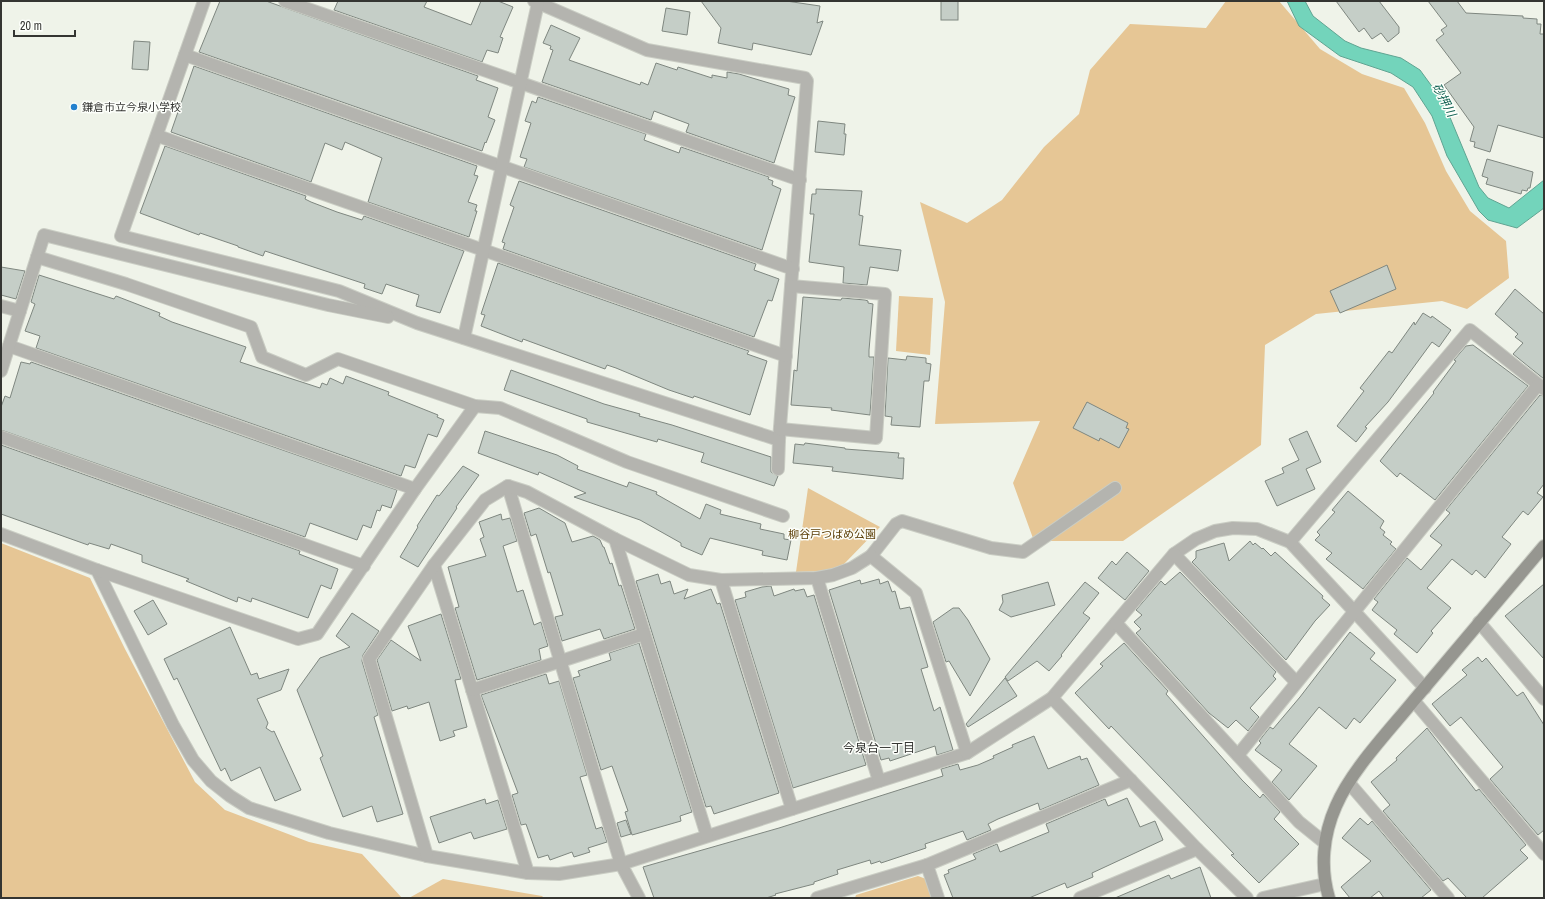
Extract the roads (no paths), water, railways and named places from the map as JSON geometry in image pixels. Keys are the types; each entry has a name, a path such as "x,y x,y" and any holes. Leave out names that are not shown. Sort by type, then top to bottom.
{"street":[{"path":"204,1 122,236 339,291 417,323 779,434 876,438 885,294 791,286"},
{"path":"285,1 800,180"},
{"path":"464,338 502,167 536,2 647,50 805,78 807,81 779,434 778,469"},
{"path":"185,55 793,269"},
{"path":"158,136 786,356"},
{"path":"1,371 44,235 328,305 417,323"},
{"path":"37,257 126,284 251,327 262,357 306,375 338,359 475,406 500,408 627,462 783,516"},
{"path":"1,306 20,311"},
{"path":"1238,755 1296,682 1541,387 1470,330 1290,542"},
{"path":"9,346 415,490"},
{"path":"1,534 97,570 298,639 317,634 415,490 475,406"},
{"path":"1,437 364,566"},
{"path":"508,486 621,864 639,898"},
{"path":"427,856 369,660 434,565 485,500 508,486 527,492 615,539 689,575 721,580 817,578 833,575 852,568 871,556 896,524 902,522 991,548 1023,552 1115,488"},
{"path":"97,570 173,725 194,760 211,781 249,808 329,832 427,856 528,873 559,874 621,864 967,753 1052,698 1174,554 1196,539 1215,531 1232,528 1257,529 1290,542 1425,688"},
{"path":"615,539 707,836"},
{"path":"1329,898 1325,884 1325,843 1336,806 1349,783 1379,742 1544,546"},
{"path":"1174,554 1296,682"},
{"path":"871,556 916,593 967,753"},
{"path":"434,565 528,873"},
{"path":"817,578 879,781"},
{"path":"721,580 792,809"},
{"path":"1479,622 1544,699"},
{"path":"1116,623 1299,822 1325,843"},
{"path":"472,690 644,634"},
{"path":"1052,698 1197,849 1247,898"},
{"path":"1414,701 1544,854"},
{"path":"817,898 844,894 927,865 1131,780"},
{"path":"1349,783 1448,898"},
{"path":"1080,898 1197,849"},
{"path":"927,865 938,898"},
{"path":"1263,898 1325,884"}],"place":[{"name":"鎌倉市立今泉小学校","path":"74,107"}],"district":[{"name":"今泉台一丁目","path":"879,748"}],"water label":[{"name":"砂押川","path":"1444,100"}],"park label":[{"name":"柳谷戸つばめ公園","path":"832,534"}]}
